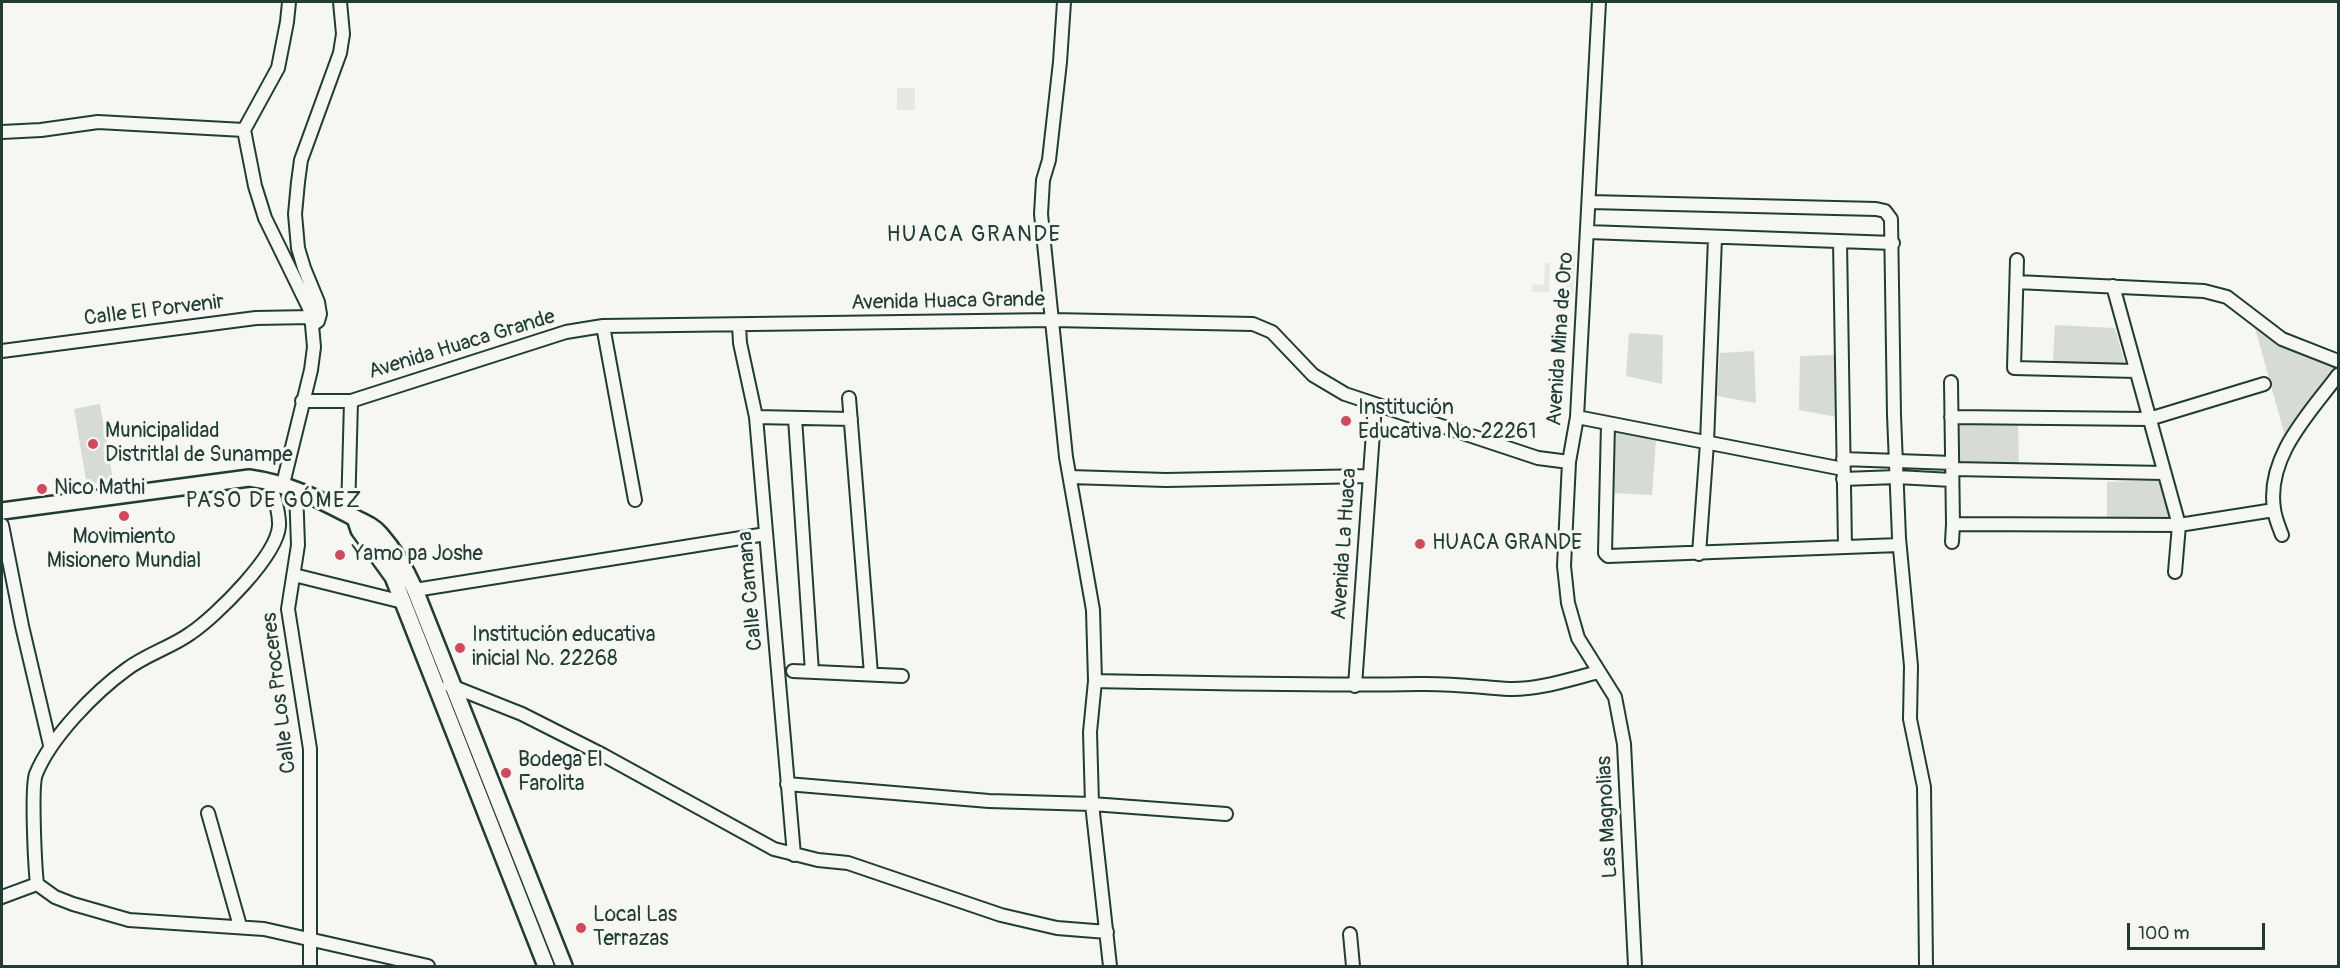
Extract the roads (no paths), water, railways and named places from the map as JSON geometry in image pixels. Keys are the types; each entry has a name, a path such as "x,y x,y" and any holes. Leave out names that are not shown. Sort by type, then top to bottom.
{"main road":[{"path":"2,511 249,477 283,485 366,522 379,533 406,571 415,590 564,966"},
{"path":"352,516 359,530 393,577 546,966"}],"street":[{"path":"37,884 35,782 50,745 64,728 122,673 190,635 211,618 261,564 277,535 283,485 311,370 314,347 312,321 309,308 265,218 255,186 244,130 278,68 289,2"},
{"path":"312,321 318,321 320,314 318,302 298,248 295,214 301,160 340,53 344,34 340,2"},
{"path":"1064,2 1050,150 1041,196 1070,477 1093,610 1095,681 1090,732 1092,804 1110,966"},
{"name":"Avenida Mina de Oro","path":"1599,2 1577,417 1569,462 1564,566 1568,603 1578,638 1599,672"},
{"path":"2,132 41,130 98,122 244,130"},
{"path":"1590,202 1881,210 1892,219 1899,545 1911,666 1910,719 1924,787 1926,966"},
{"path":"1588,232 1893,243"},
{"path":"1700,554 1715,238"},
{"path":"1840,241 1845,548"},
{"path":"2017,260 2014,368 2136,371"},
{"path":"2017,282 2204,291 2227,297 2282,339 2338,361"},
{"path":"2113,286 2179,525 2175,572"},
{"name":"Calle El Porvenir","path":"2,351 256,318 312,321"},
{"name":"Avenida Huaca Grande","path":"302,401 351,401 566,332 603,326 1052,320 1253,324 1272,333 1313,375 1345,394 1538,458 1569,462"},
{"name":"Calle Camana","path":"739,325 740,343 756,417 794,855"},
{"path":"603,326 635,500"},
{"path":"2282,536 2274,510 2273,494 2283,452 2338,375"},
{"path":"1951,382 1952,542"},
{"path":"1951,417 2149,419 2264,384"},
{"path":"849,398 871,674"},
{"path":"351,401 352,516"},
{"name":"Avenida La Huaca","path":"1355,686 1375,404"},
{"path":"756,417 851,419"},
{"path":"1577,417 1843,469 1897,477 1952,471 2164,473"},
{"path":"795,418 813,672"},
{"path":"1608,424 1605,553 1608,556 1899,545"},
{"path":"1843,469 1896,460 1952,471"},
{"path":"1070,477 1166,480 1370,476"},
{"name":"Calle Los Proceres","path":"283,485 298,545 288,609 310,749 310,966"},
{"path":"1953,525 2179,525 2274,510"},
{"path":"2,525 22,626 50,745"},
{"path":"415,590 766,534"},
{"path":"294,575 403,602"},
{"path":"793,671 902,675"},
{"path":"1095,681 1355,686 1421,683 1510,689 1540,686 1599,672"},
{"name":"Las Magnolias","path":"1599,672 1615,697 1624,744 1635,966"},
{"path":"436,683 452,686 543,724 774,849 794,855 848,863 889,875 1001,915 1057,928 1107,932"},
{"path":"787,784 989,801 1092,804 1226,814"},
{"path":"208,813 240,926"},
{"path":"2,897 37,884"},
{"path":"37,884 55,897 129,920 264,929 428,966"},
{"path":"1350,934 1353,966"}],"place":[{"name":"Institución Educativa No. 22261","path":"1346,421"},
{"name":"Municipalidad Distritlal de Sunampe","path":"93,444"},
{"name":"Nico Mathi","path":"42,489"},
{"name":"Movimiento Misionero Mundial","path":"124,516"},
{"name":"HUACA GRANDE","path":"1420,544"},
{"name":"Yamo pa Joshe","path":"340,555"},
{"name":"Institución educativa inicial No. 22268","path":"460,648"},
{"name":"Bodega El Farolita","path":"506,773"},
{"name":"Local Las Terrazas","path":"581,928"}],"district":[{"name":"HUACA GRANDE","path":"974,235"},
{"name":"PASO DE GÓMEZ","path":"274,501"}]}
